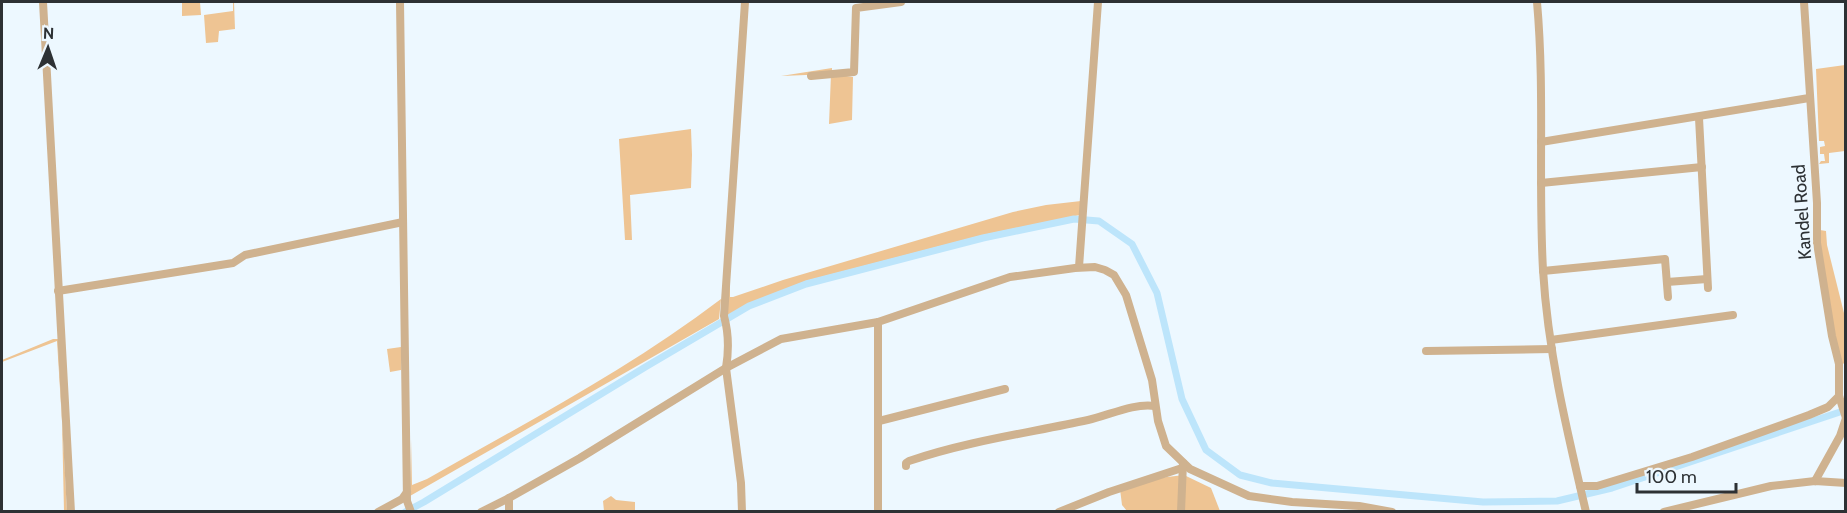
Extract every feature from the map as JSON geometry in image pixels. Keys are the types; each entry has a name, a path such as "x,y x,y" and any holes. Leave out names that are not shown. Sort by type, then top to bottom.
{"street":[{"path":"43,2 71,512"},
{"path":"400,2 407,501 411,512"},
{"path":"742,512 741,483 726,368 729,352 728,330 723,316 745,2"},
{"path":"811,76 854,72 856,5 901,2"},
{"path":"1079,267 1098,2"},
{"path":"1537,2 1541,45 1543,271 1560,405 1586,512"},
{"name":"Kandel Road","path":"1804,2 1819,258 1832,336 1842,363 1840,399 1845,418 1840,436 1815,481"},
{"path":"1541,142 1699,118 1809,98"},
{"path":"1699,118 1708,288"},
{"path":"1541,183 1702,167"},
{"path":"58,291 233,263 245,255 403,222"},
{"path":"1543,271 1665,256 1668,297"},
{"path":"481,512 580,458 726,368 781,339 878,322 1010,278 1079,267 1095,267 1114,275 1126,294 1152,380 1158,421 1167,446 1182,465 1249,496 1292,502 1359,506 1392,512"},
{"path":"1667,282 1707,279"},
{"path":"1426,351 1551,345 1733,315"},
{"path":"878,322 878,512"},
{"path":"879,421 1005,389"},
{"path":"1581,488 1597,486 1692,457 1809,415 1840,399"},
{"path":"906,466 909,460 976,442 1091,419 1144,405 1155,406"},
{"path":"1059,512 1182,465"},
{"path":"1181,512 1182,465"},
{"path":"1664,512 1771,486 1815,481 1845,483"},
{"path":"378,512 402,499 407,492"},
{"path":"509,498 509,512"}],"shaded area":[{"path":"182,2 200,2 201,15 182,16"},
{"path":"233,2 235,29 219,31 218,42 206,43 204,15 233,11"},
{"path":"1845,65 1845,151 1829,153 1829,163 1819,164 1825,161 1824,154 1820,154 1820,147 1825,146 1824,141 1819,141 1816,69"},
{"path":"832,68 832,74 853,77 852,120 829,124 831,74 781,76"},
{"path":"691,129 691,188 630,195 632,240 625,240 619,139"},
{"path":"1081,201 1080,215 983,235 806,281 749,304 726,317 730,277 730,297 733,297 1013,212"},
{"path":"1820,230 1826,231 1827,245 1845,317 1845,363 1837,366 1820,248"},
{"path":"721,299 719,319 410,496 411,439 412,485 427,479 614,372"},
{"path":"58,339 67,511 64,511 57,341 2,362 2,360"},
{"path":"401,347 401,370 390,372 387,349"},
{"path":"1184,475 1211,488 1220,511 1127,511 1122,505 1120,489 1134,481"},
{"path":"611,496 616,500 635,502 635,511 604,511 603,501"}],"waterway":[{"path":"405,512 749,306 806,284 983,238 1074,219 1099,221 1132,244 1157,293 1182,399 1206,450 1240,475 1272,483 1483,502 1557,501 1612,488 1846,410"}]}
